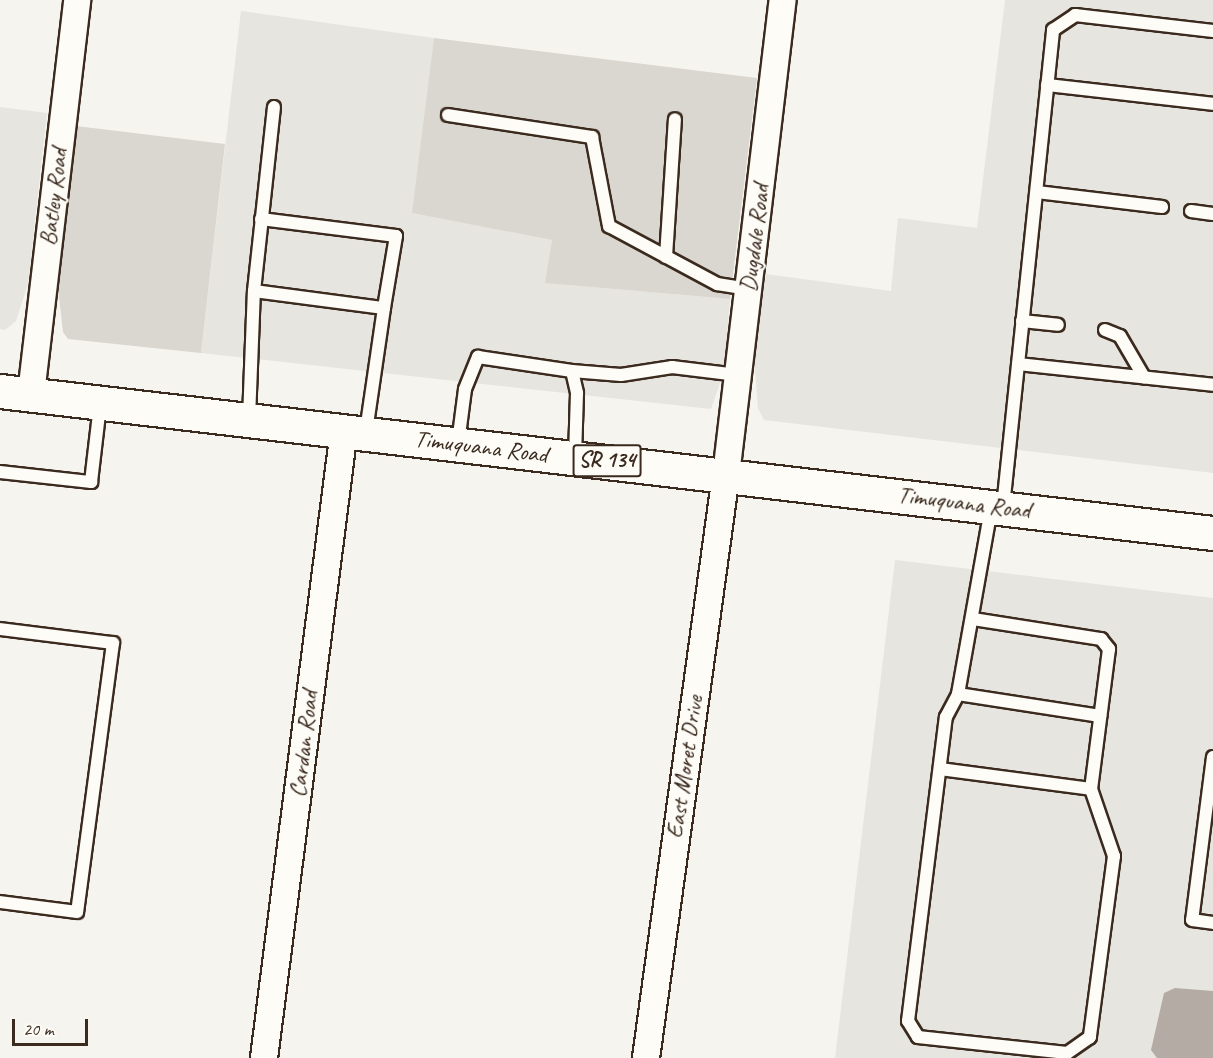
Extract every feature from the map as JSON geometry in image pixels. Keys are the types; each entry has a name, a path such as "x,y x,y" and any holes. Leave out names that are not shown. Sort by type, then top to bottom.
{"main road":[{"name":"Timuquana Road","path":"15,393 1213,533"}],"street":[{"name":"Batley Road","path":"15,393 77,0"},
{"name":"Dugdale Road","path":"726,475 783,0"},
{"name":"Cardan Road","path":"264,1058 355,432"},
{"name":"East Moret Drive","path":"646,1058 726,475"}],"lane":[{"path":"973,619 1101,639 1109,649 1090,789 1114,856 1090,1037 1067,1053 918,1037 908,1021 946,717 958,694 973,619 997,507 1018,364 1053,30 1075,15 1213,31"},
{"path":"1047,85 1213,104"},
{"path":"249,420 254,291 274,107"},
{"path":"448,115 592,136 609,226 717,285 749,289"},
{"path":"666,257 675,119"},
{"path":"1036,192 1162,207"},
{"path":"1191,211 1213,214"},
{"path":"261,219 396,236 384,308 355,432"},
{"path":"254,291 384,308"},
{"path":"1022,321 1058,325"},
{"path":"1106,330 1120,336 1144,377"},
{"path":"458,444 465,389 478,357 572,371 621,375 672,367 738,375"},
{"path":"1018,364 1213,385"},
{"path":"572,371 577,393 575,458"},
{"path":"0,472 91,482 100,403"},
{"path":"0,629 113,643 77,912 0,902"},
{"path":"958,694 1100,716"},
{"path":"1213,757 1192,920 1213,923"},
{"path":"940,769 1090,789"}],"shaded area":[{"path":"1005,0 1213,0 1213,473 764,420 758,408 754,357 766,274 891,291 898,218 977,228"},
{"path":"241,11 434,38 413,213 552,240 546,283 730,299 724,371 711,409 201,353"},
{"path":"434,38 757,78 730,299 545,283 552,240 412,213"},
{"path":"0,107 47,113 28,284 16,321 5,330 0,329"},
{"path":"76,126 225,144 201,353 68,339 63,332 58,287"},
{"path":"895,560 1213,598 1213,1058 835,1058"},
{"path":"1175,988 1213,991 1213,1058 1157,1058 1151,1050 1164,993"}]}
